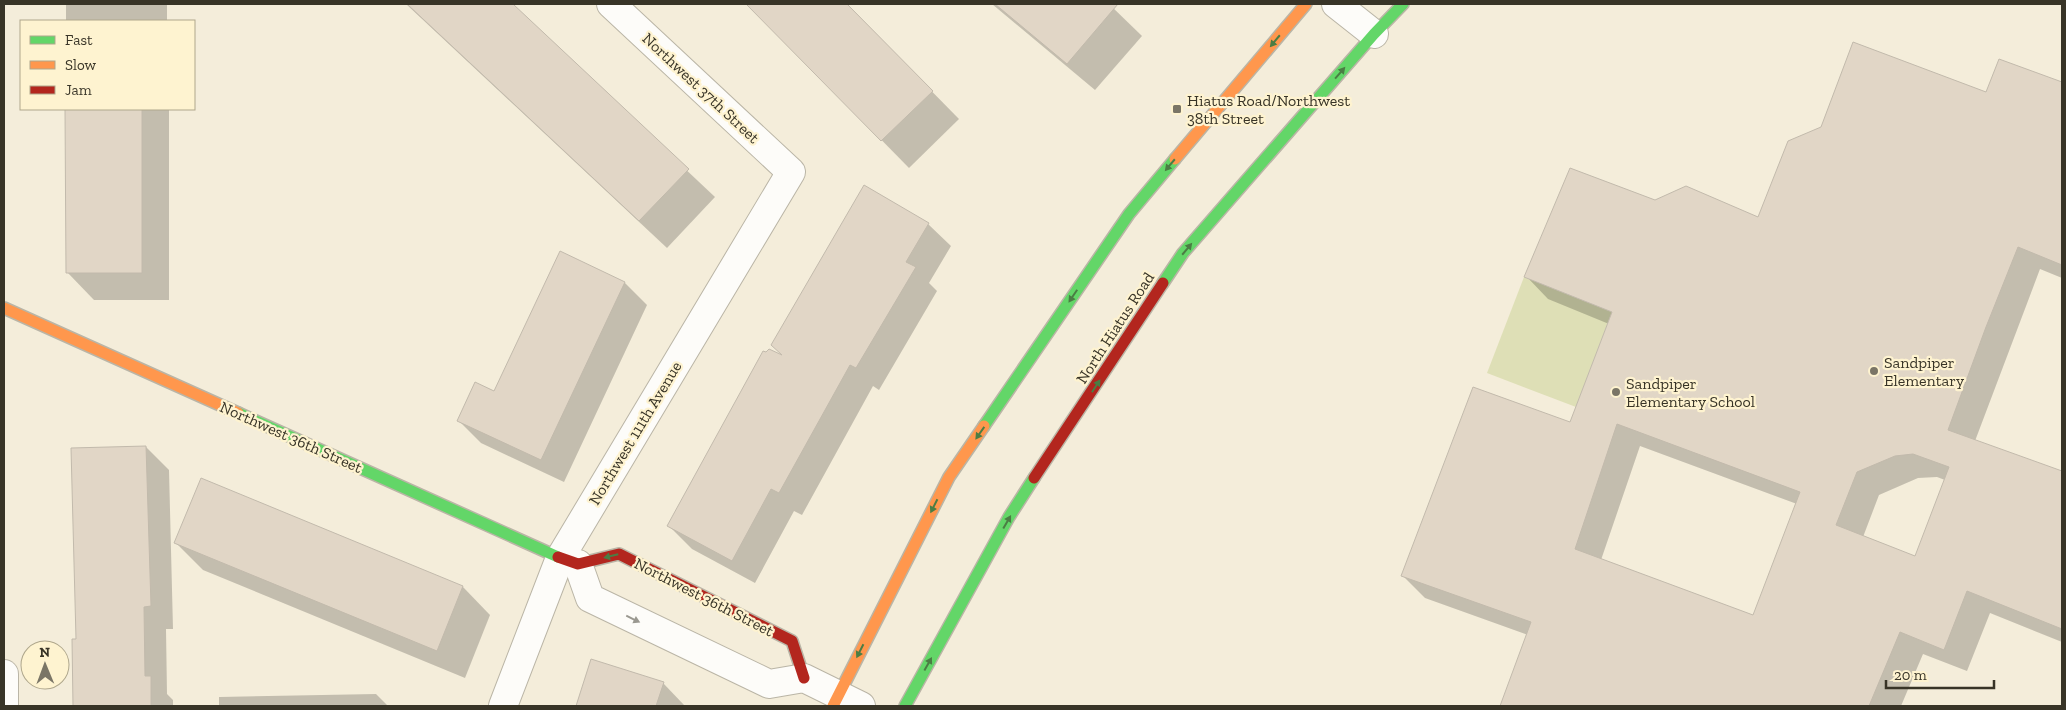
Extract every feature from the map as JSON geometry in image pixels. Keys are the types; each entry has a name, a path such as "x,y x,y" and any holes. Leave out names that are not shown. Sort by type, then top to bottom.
{"main road":[{"path":"844,703 954,470 1129,214 1306,4"},
{"name":"North Hiatus Road","path":"905,706 1009,517 1183,254 1374,34 1403,4"},
{"name":"Northwest 36th Street","path":"4,308 569,561 619,554 792,640 804,678"}],"street":[{"name":"Northwest 37th Street","path":"611,4 790,172"},
{"path":"1336,4 1374,34"},
{"name":"Northwest 111th Avenue","path":"503,706 569,561 790,172"},
{"path":"569,561 590,598 769,684 804,678 844,703"},
{"path":"4,674 4,706"}],"green space":[{"path":"1524,277 1612,312 1576,407 1487,373"}],"building":[{"path":"407,4 513,4 689,169 639,221"},
{"path":"746,4 847,4 933,91 881,141"},
{"path":"995,4 1118,4 1067,64"},
{"name":"Sandpiper Elementary","path":"1853,42 1986,92 1999,59 2062,82 2062,265 2018,247 1948,430 2062,471 2062,629 1967,591 1944,650 1900,632 1869,706 1500,706 1531,622 1401,576 1473,387 1570,422 1612,312 1524,277 1570,168 1655,200 1686,186 1758,217 1788,141 1821,127","holes":["1617,424 1800,492 1753,615 1575,549","1913,454 1949,467 1915,556 1836,525 1857,472 1895,456"]},
{"path":"65,110 142,110 142,273 66,273"},
{"path":"864,185 929,223 906,262 916,267 856,368 850,365 779,493 771,489 732,561 667,526 763,351 766,352 769,349 782,355 771,345"},
{"path":"560,251 625,282 541,460 457,421 475,382 494,391"},
{"path":"146,446 151,606 144,607 145,676 151,676 151,706 73,706 72,639 76,639 71,448"},
{"path":"201,478 463,586 437,651 174,543"},
{"path":"591,659 664,682 656,706 576,706"}],"traffic: fast":[{"path":"1163,283 1183,253 1374,34 1403,4"},
{"path":"984,426 1129,214 1175,159"},
{"path":"238,413 558,557"},
{"path":"905,706 1009,517 1034,478"}],"traffic: slow":[{"path":"1175,159 1306,4"},
{"path":"4,308 238,413"},
{"path":"833,706 949,477 984,426"}],"traffic: jam":[{"path":"1034,478 1163,283"},
{"path":"558,557 578,564 619,554 792,641 804,678"}],"place":[{"name":"Hiatus Road/Northwest 38th Street","path":"1177,109"},
{"name":"Sandpiper Elementary","path":"1874,371"},
{"name":"Sandpiper Elementary School","path":"1616,392"}]}
